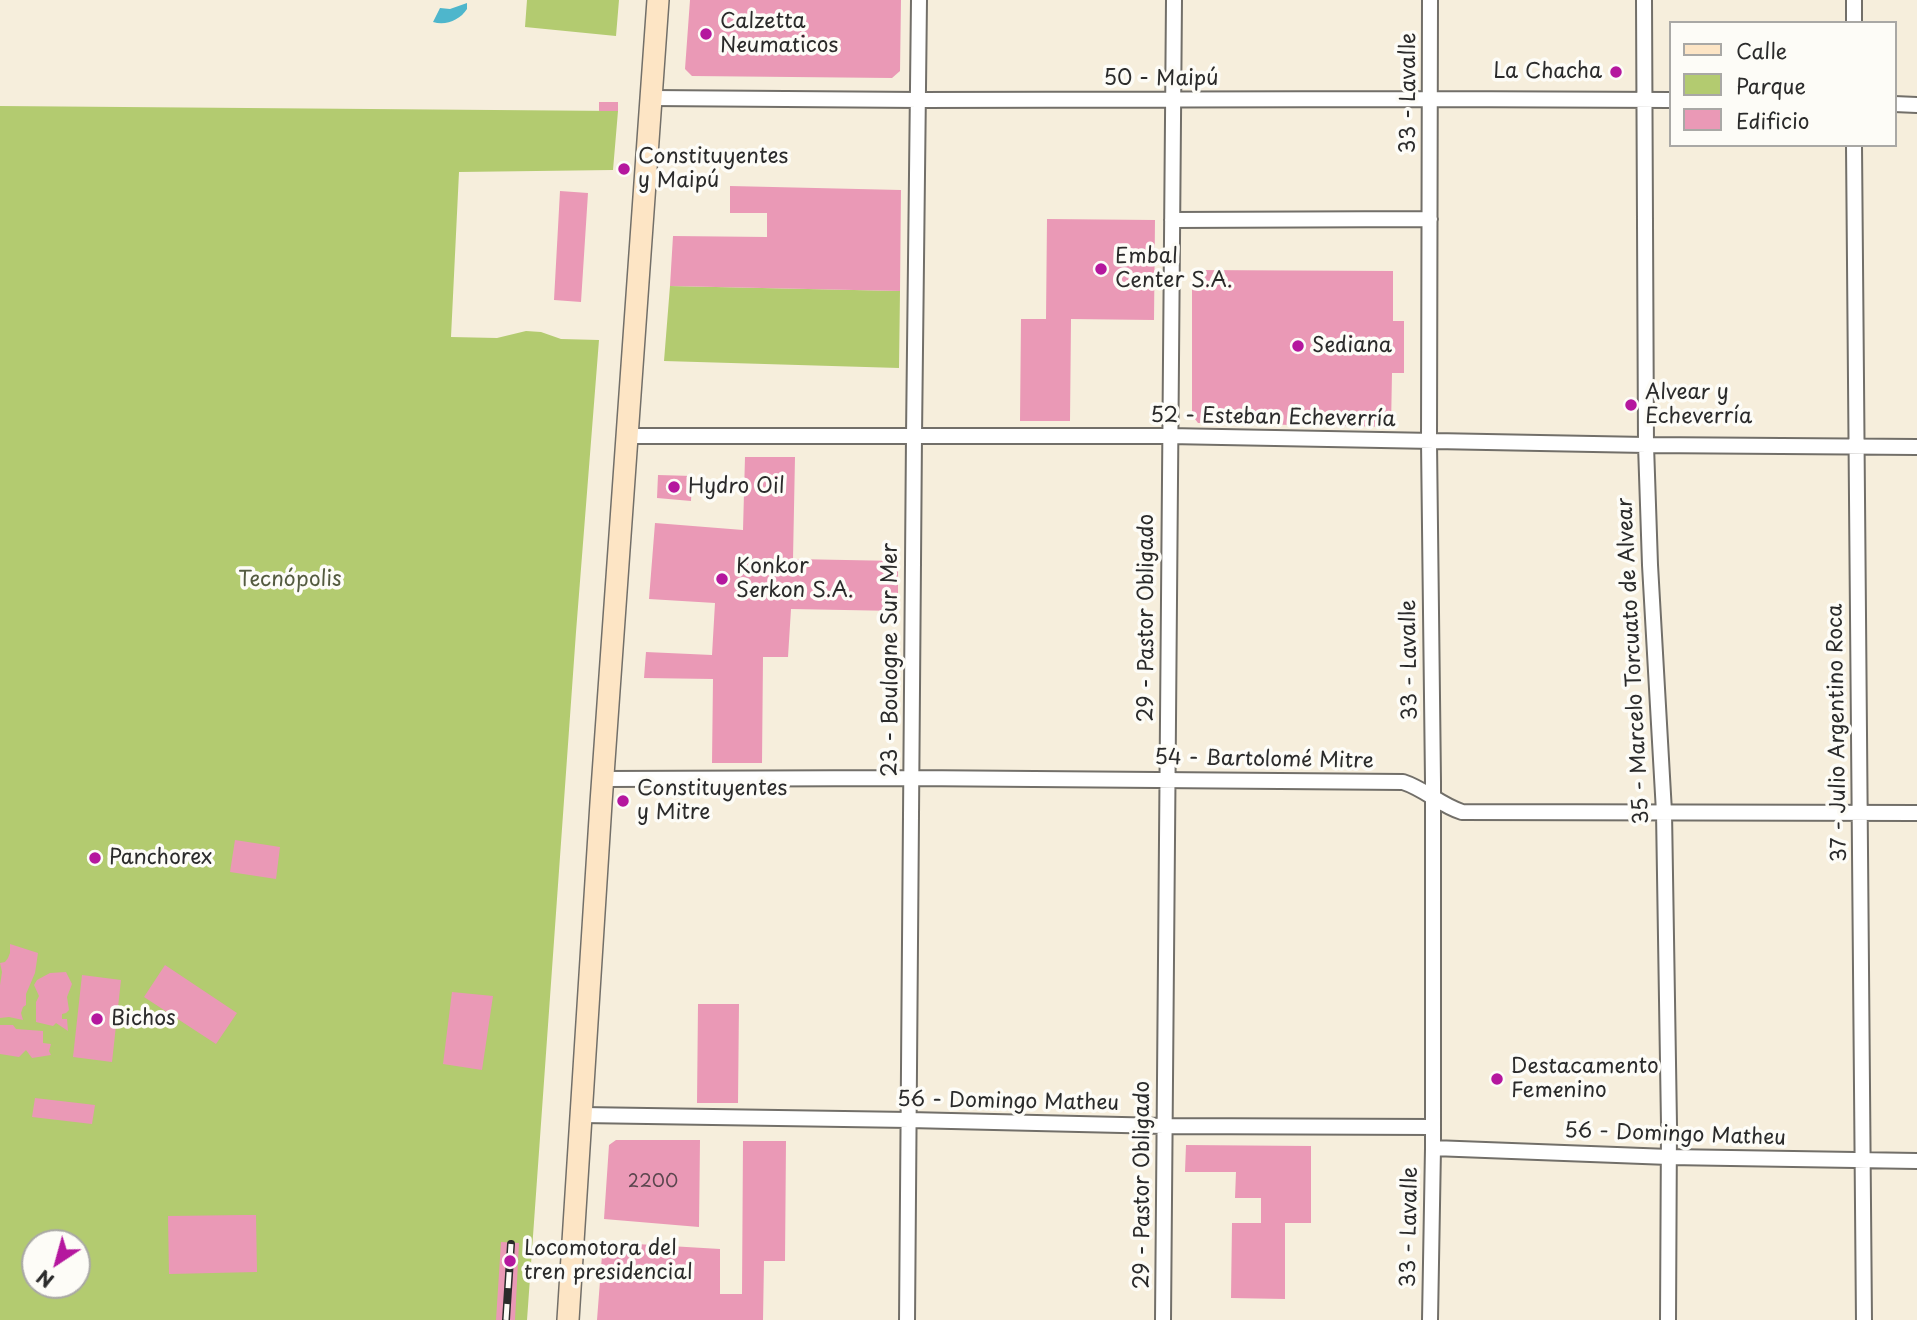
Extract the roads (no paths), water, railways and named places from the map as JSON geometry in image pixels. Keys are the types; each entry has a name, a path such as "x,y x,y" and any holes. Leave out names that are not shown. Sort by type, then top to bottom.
{"main road":[{"path":"568,1320 658,0"}],"street":[{"name":"23 - Boulogne Sur Mer","path":"907,1320 919,0"},
{"name":"29 - Pastor Obligado","path":"1163,1320 1174,0"},
{"name":"33 - Lavalle","path":"1430,0 1429,442 1433,797 1430,1320"},
{"name":"35 - Marcelo Torcuato de Alvear","path":"1644,0 1646,445 1664,812 1669,1157 1668,1320"},
{"path":"1854,0 1854,21"},
{"name":"50 - Maipú","path":"651,98 1668,100"},
{"path":"1896,104 1917,105"},
{"name":"37 - Julio Argentino Roca","path":"1854,147 1864,1320"},
{"path":"1172,220 1430,219"},
{"name":"52 - Esteban Echeverría","path":"629,436 1169,436 1429,442 1917,447"},
{"name":"54 - Bartolomé Mitre","path":"603,779 911,778 1403,782 1419,787 1447,807 1462,812 1917,813"},
{"name":"56 - Domingo Matheu","path":"582,1115 1164,1126 1432,1127"},
{"name":"56 - Domingo Matheu","path":"1433,1148 1669,1157 1917,1161"}],"water":[{"path":"467,3 467,9 457,19 448,23 433,22 440,8 450,9"}],"railway":[{"path":"506,1320 511,1244"}],"place":[{"name":"Calzetta Neumaticos","path":"706,34"},
{"name":"La Chacha","path":"1616,72"},
{"name":"Constituyentes y Maipú","path":"624,169"},
{"name":"Embal Center S.A.","path":"1101,269"},
{"name":"Sediana","path":"1298,346"},
{"name":"Alvear y Echeverría","path":"1631,405"},
{"name":"Hydro Oil","path":"674,487"},
{"name":"Konkor Serkon S.A.","path":"722,579"},
{"name":"Constituyentes y Mitre","path":"623,801"},
{"name":"Panchorex","path":"95,858"},
{"name":"Bichos","path":"97,1019"},
{"name":"Destacamento Femenino","path":"1497,1079"},
{"name":"Locomotora del tren presidencial","path":"510,1261"}],"park label":[{"name":"Tecnópolis","path":"290,580"}]}
